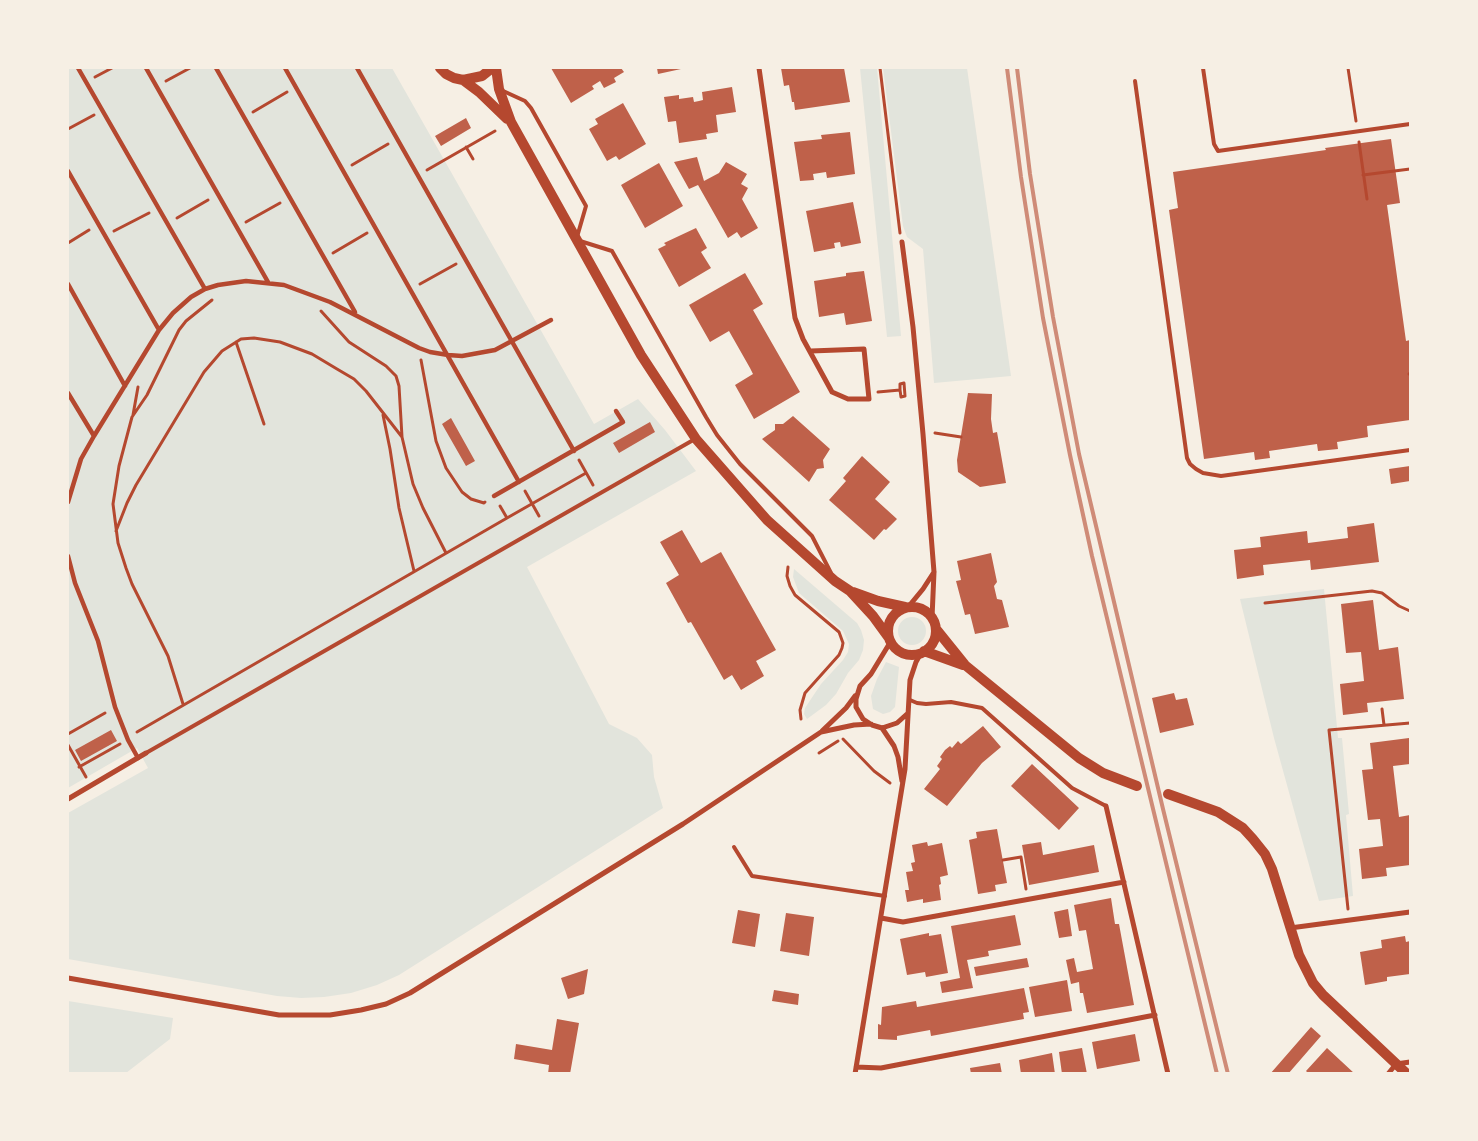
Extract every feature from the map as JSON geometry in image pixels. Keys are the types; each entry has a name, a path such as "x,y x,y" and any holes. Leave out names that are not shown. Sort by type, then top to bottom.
{"main road":[{"path":"440,68 446,74 463,80 476,79 494,68 510,122 641,355 696,439 767,520 835,581 850,591 873,616 898,651 914,655 923,652 936,637 936,629"},
{"path":"463,80 479,92 510,122"},
{"path":"850,591 878,601 923,609 932,618 936,629 965,666 1079,758 1103,773 1137,786"},
{"path":"890,640 888,630 892,616 907,607"},
{"path":"923,652 965,666"},
{"path":"1168,794 1218,812 1243,828 1253,839 1265,854 1272,869 1299,955 1313,983 1323,995 1407,1074"}],"street":[{"path":"78,68 205,289"},
{"path":"146,68 268,282"},
{"path":"216,68 356,314"},
{"path":"285,68 519,482"},
{"path":"357,68 574,451"},
{"path":"759,68 795,318 803,339 832,392 848,400 870,399 864,349 811,351"},
{"path":"68,171 159,330"},
{"path":"902,242 913,326 934,572 932,618"},
{"path":"68,502 81,459 159,330 173,313 191,297 205,289 246,281 284,285 356,314 419,348 448,355 462,356 495,350 550,320"},
{"path":"68,284 126,386"},
{"path":"68,393 94,436"},
{"path":"494,496 624,422 616,411"},
{"path":"68,556 75,583 98,641 115,707 128,740 138,758"},
{"path":"907,607 923,589 934,572"},
{"path":"68,978 279,1015 330,1015 386,1004 410,993 683,824 820,732 846,708 860,686 871,674 890,640"},
{"path":"923,652 916,662 911,675 902,785 855,1070 881,1068 1155,1015"},
{"path":"857,693 856,707 863,719 871,724 882,728 897,724 907,713"},
{"path":"820,732 854,725 871,724"},
{"path":"882,728 894,746 898,757 902,785"},
{"path":"68,800 146,754"},
{"path":"1106,806 1168,1074"},
{"path":"881,918 902,922 1124,882"},
{"path":"1290,928 1410,912"},
{"path":"1388,1074 1396,1064 1410,1062"}],"lane":[{"path":"1203,68 1214,144 1218,151 1410,124"},
{"path":"1135,81 1187,458 1190,464 1203,473 1221,476 1410,450"},
{"path":"499,89 525,101 531,108 586,206 576,240 612,251 717,435 740,464 812,536 835,581"},
{"path":"146,754 696,439"},
{"path":"910,700 926,704 957,702 982,708 1072,788 1106,806"},
{"path":"734,847 752,876 885,896"}],"path":[{"path":"87,82 112,68"},
{"path":"157,86 190,68"},
{"path":"880,68 902,242"},
{"path":"1348,68 1357,131"},
{"path":"244,117 296,87"},
{"path":"68,129 103,110"},
{"path":"418,175 495,131"},
{"path":"343,170 397,139"},
{"path":"1359,144 1367,199"},
{"path":"466,147 473,159"},
{"path":"1363,176 1410,169"},
{"path":"168,223 218,194"},
{"path":"237,228 289,197"},
{"path":"105,236 159,208"},
{"path":"68,243 98,225"},
{"path":"324,258 376,228"},
{"path":"411,290 465,259"},
{"path":"183,704 168,656 132,584 118,543 113,504 114,486 132,417 147,395 179,330 191,317 224,292 230,283"},
{"path":"307,293 330,322 350,342 392,371 399,386 402,437 414,484 446,553"},
{"path":"116,532 136,486 204,372 222,351 241,339 254,338 280,342 312,354 354,380 366,391 402,437"},
{"path":"236,342 264,424"},
{"path":"419,348 433,429 442,460 462,492 471,499 484,503"},
{"path":"869,393 900,390"},
{"path":"382,413 390,449 399,508 414,571"},
{"path":"945,434 961,437"},
{"path":"574,451 598,494"},
{"path":"79,767 128,740 134,734 183,704 586,473"},
{"path":"519,482 544,525"},
{"path":"494,496 507,518"},
{"path":"788,567 788,581 795,595 839,632 843,643 839,655 805,693 800,710 801,718"},
{"path":"1264,603 1372,591 1382,593 1410,612"},
{"path":"68,734 115,707"},
{"path":"1382,709 1384,725"},
{"path":"1346,897 1329,730 1410,723"},
{"path":"819,753 843,738 874,771 890,782"},
{"path":"68,745 90,786"},
{"path":"1003,860 1021,857 1028,900"}],"shaded area":[{"path":"68,68 392,68 594,424 638,399 665,430 696,471 527,567 609,724 637,738 652,755 654,777 663,808 399,975 377,985 351,993 324,997 277,996 68,959 68,813 148,768 137,748 68,788"},
{"path":"860,68 877,68 901,336 887,337"},
{"path":"883,68 967,68 1011,376 934,383 923,249 907,237 903,226"},
{"path":"794,569 857,623 864,640 859,660 848,673 836,694 826,705 807,719 804,714 805,708 821,684 843,660 848,652 849,644 843,631 799,593 793,577"},
{"path":"1324,589 1338,738 1342,738 1349,814 1346,815 1353,896 1319,901 1274,738 1240,599"},
{"path":"912,617 922,621 926,631 922,641 912,645 902,641 898,631 902,621"},
{"path":"886,662 899,667 895,707 890,712 883,714 873,709 871,696"},
{"path":"68,1001 173,1018 170,1039 126,1073 68,1073"}],"building":[{"path":"551,68 621,68 624,72 614,78 616,82 604,88 600,81 592,86 594,89 571,103"},
{"path":"657,68 681,68 681,69 658,74"},
{"path":"781,68 844,68 850,102 795,110 789,85 784,86"},
{"path":"732,87 736,112 716,115 718,132 706,134 707,139 679,143 676,121 668,122 664,97 679,95 679,99 693,97 694,102 703,100 702,92"},
{"path":"623,103 646,144 619,160 616,156 607,161 589,129 598,124 595,119"},
{"path":"466,118 471,128 441,146 435,136"},
{"path":"850,132 855,174 827,178 826,172 813,174 814,180 800,181 794,142 822,139 821,135"},
{"path":"1391,139 1400,203 1387,205 1406,341 1410,340 1410,420 1367,426 1368,437 1337,442 1338,449 1318,451 1317,444 1269,451 1270,458 1255,460 1254,452 1204,459 1169,210 1178,208 1173,172"},
{"path":"697,157 704,181 719,173 726,162 747,174 741,184 748,188 742,199 758,228 741,238 737,232 728,238 698,185 689,189 674,162"},
{"path":"659,163 683,206 645,228 621,185"},
{"path":"853,202 861,243 841,247 840,242 834,243 835,248 814,252 806,211"},
{"path":"696,228 707,248 701,252 711,268 679,287 658,249 666,245 664,243"},
{"path":"864,271 872,321 846,325 844,313 819,317 814,281 846,276 846,273"},
{"path":"745,273 763,304 753,310 800,392 754,419 735,385 753,374 729,331 710,342 689,305"},
{"path":"968,393 992,394 991,419 993,433 997,432 1006,483 980,487 958,472 957,460"},
{"path":"793,416 830,449 823,460 824,468 817,469 809,482 762,439 775,430 775,424 783,424"},
{"path":"451,418 475,461 466,466 442,424"},
{"path":"650,422 655,432 619,453 613,443"},
{"path":"862,456 890,482 875,499 897,519 874,540 829,500 846,481 843,478"},
{"path":"1410,466 1410,481 1391,484 1389,469"},
{"path":"1374,523 1379,562 1311,570 1310,560 1263,565 1264,575 1237,579 1234,550 1261,547 1260,537 1307,531 1308,543 1348,538 1347,527"},
{"path":"682,530 701,563 721,552 776,650 756,661 764,676 741,690 732,675 724,680 691,622 688,623 666,583 679,575 660,542"},
{"path":"991,553 997,582 994,586 997,599 1002,600 1009,627 975,634 970,614 965,615 956,581 961,580 957,561"},
{"path":"1373,600 1379,650 1398,647 1404,699 1367,703 1368,712 1343,715 1340,684 1364,681 1361,652 1346,653 1341,604"},
{"path":"1174,693 1176,700 1187,698 1194,725 1160,733 1152,698"},
{"path":"983,726 1001,747 982,763 947,806 924,789 940,769 937,766 945,750 950,746 952,748 958,741 961,744"},
{"path":"111,730 117,741 81,761 75,750"},
{"path":"1409,738 1410,764 1393,766 1399,817 1410,815 1410,865 1386,868 1387,876 1362,879 1359,849 1383,846 1380,819 1368,820 1362,770 1373,769 1370,743"},
{"path":"1032,764 1079,808 1059,830 1011,786"},
{"path":"997,829 1007,883 995,885 996,891 978,894 969,840 977,838 976,832"},
{"path":"927,842 928,846 942,843 948,875 940,877 941,900 923,903 923,899 907,902 905,890 909,890 906,872 913,871 911,863 915,862 912,845"},
{"path":"1041,842 1043,855 1094,845 1099,872 1029,885 1022,845"},
{"path":"1111,898 1115,924 1119,924 1134,1005 1087,1013 1083,993 1080,993 1079,982 1071,984 1066,960 1074,958 1077,972 1093,969 1086,930 1079,931 1074,905"},
{"path":"1068,909 1072,936 1059,938 1054,912"},
{"path":"738,910 760,914 755,947 732,943"},
{"path":"786,913 814,917 809,956 780,951"},
{"path":"1015,915 1021,945 988,951 989,956 967,960 973,988 942,993 940,982 960,978 951,926"},
{"path":"929,933 929,936 941,934 948,973 926,977 925,972 907,975 900,939"},
{"path":"1405,936 1406,942 1410,941 1410,974 1387,977 1387,981 1365,985 1360,952 1382,948 1381,940"},
{"path":"1027,958 1029,967 976,976 974,967"},
{"path":"588,969 584,994 568,999 561,978"},
{"path":"1067,980 1072,1011 1035,1017 1029,987"},
{"path":"1024,988 1029,1012 1023,1013 1024,1019 931,1036 930,1030 897,1036 897,1040 878,1039 878,1024 881,1025 882,1007 916,1001 917,1007"},
{"path":"774,990 799,994 798,1005 772,1001"},
{"path":"557,1019 579,1023 570,1074 548,1074 549,1065 514,1059 516,1044 552,1050"},
{"path":"1311,1027 1321,1036 1288,1074 1270,1074"},
{"path":"1135,1034 1140,1061 1097,1069 1092,1042"},
{"path":"1082,1048 1087,1074 1062,1074 1059,1052"},
{"path":"1327,1048 1355,1074 1309,1074 1306,1071"},
{"path":"1052,1053 1055,1074 1021,1074 1019,1060"},
{"path":"1000,1063 1002,1074 971,1074 970,1068"}],"railway":[{"path":"1007,68 1021,177 1043,318 1070,455 1092,556 1217,1074"},
{"path":"1017,68 1030,174 1053,317 1079,454 1228,1074"}]}
